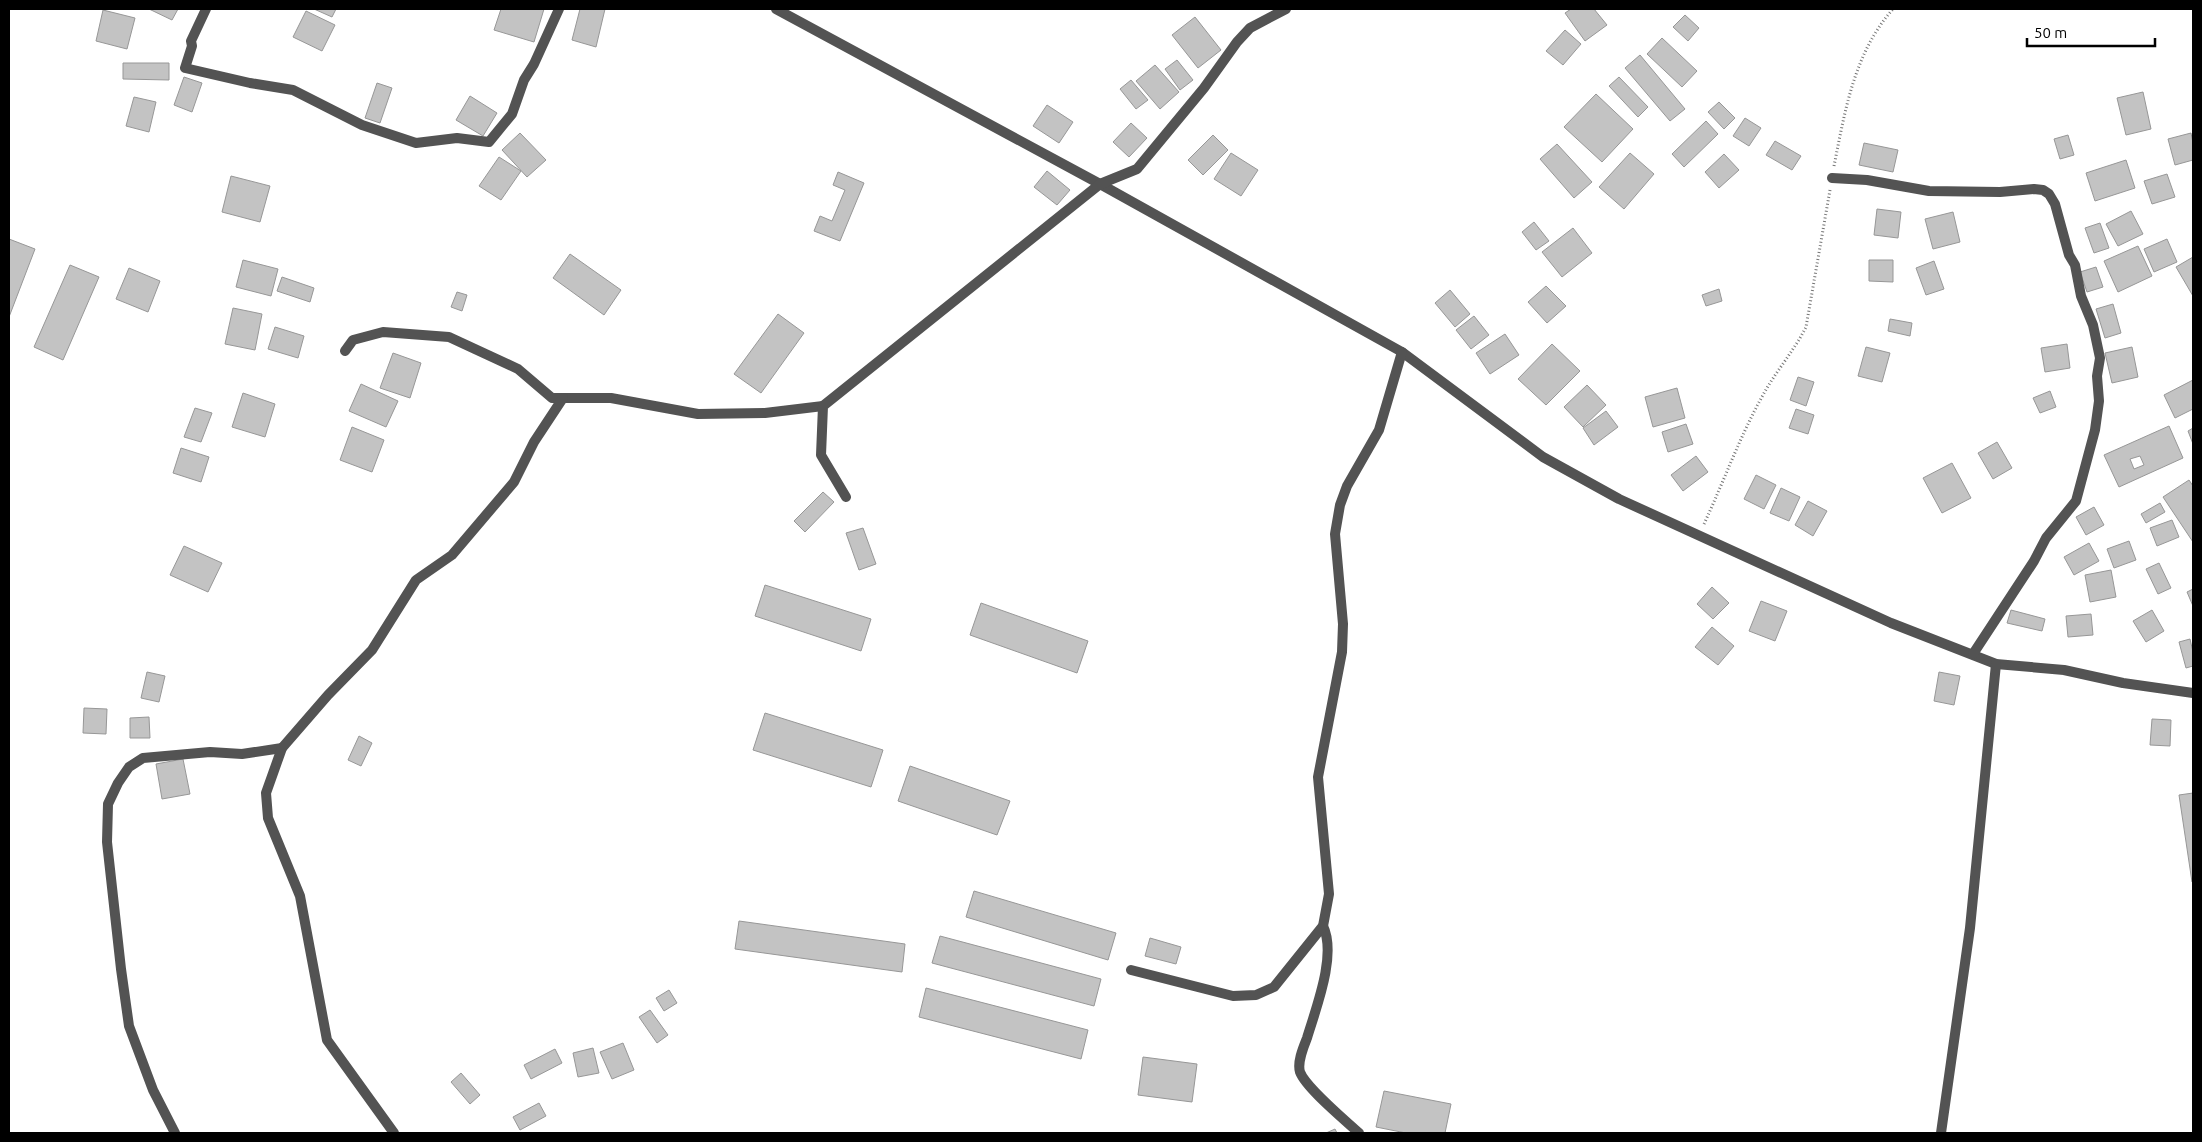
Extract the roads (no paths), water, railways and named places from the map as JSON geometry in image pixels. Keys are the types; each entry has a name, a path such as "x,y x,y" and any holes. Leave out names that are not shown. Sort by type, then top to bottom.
{"street":[{"path":"206,9 191,41 192,46 185,68 250,83 293,90 362,124 416,143 457,138 489,142 512,114 524,80 534,64 559,9"},
{"path":"776,9 1100,184 1402,352 1543,457 1619,499 1891,623 1996,664 2064,670 2124,683 2193,694"},
{"path":"345,351 353,340 384,332 449,337 518,369 552,398 611,398 698,414 765,413 823,406 1100,184 1137,169 1204,88 1237,42 1250,28 1286,9"},
{"path":"1832,178 1867,180 1929,191 2000,192 2043,190 2049,194 2055,204 2069,255 2075,265 2081,296 2092,325 2100,358 2097,376 2099,401 2095,430 2076,501 2046,538 2034,561 1973,654"},
{"path":"1131,970 1233,996 1256,995 1274,987 1323,926 1329,894 1318,777 1342,652 1335,534 1340,505 1347,486 1379,430 1402,352"},
{"path":"394,1133 327,1040 300,896 268,818 266,793 282,748 328,695 372,650 416,580 452,555 514,482 534,442 563,398"},
{"path":"823,406 821,455 846,497"},
{"path":"1941,1133 1970,928 1996,664"},
{"path":"175,1133 153,1090 129,1026 107,842 108,804 118,783 129,767 143,758 210,752 242,754 282,748"},
{"path":"1323,926 1328,939 1328,948 1322,986 1301,1055 1300,1070 1310,1086 1359,1133"}]}
